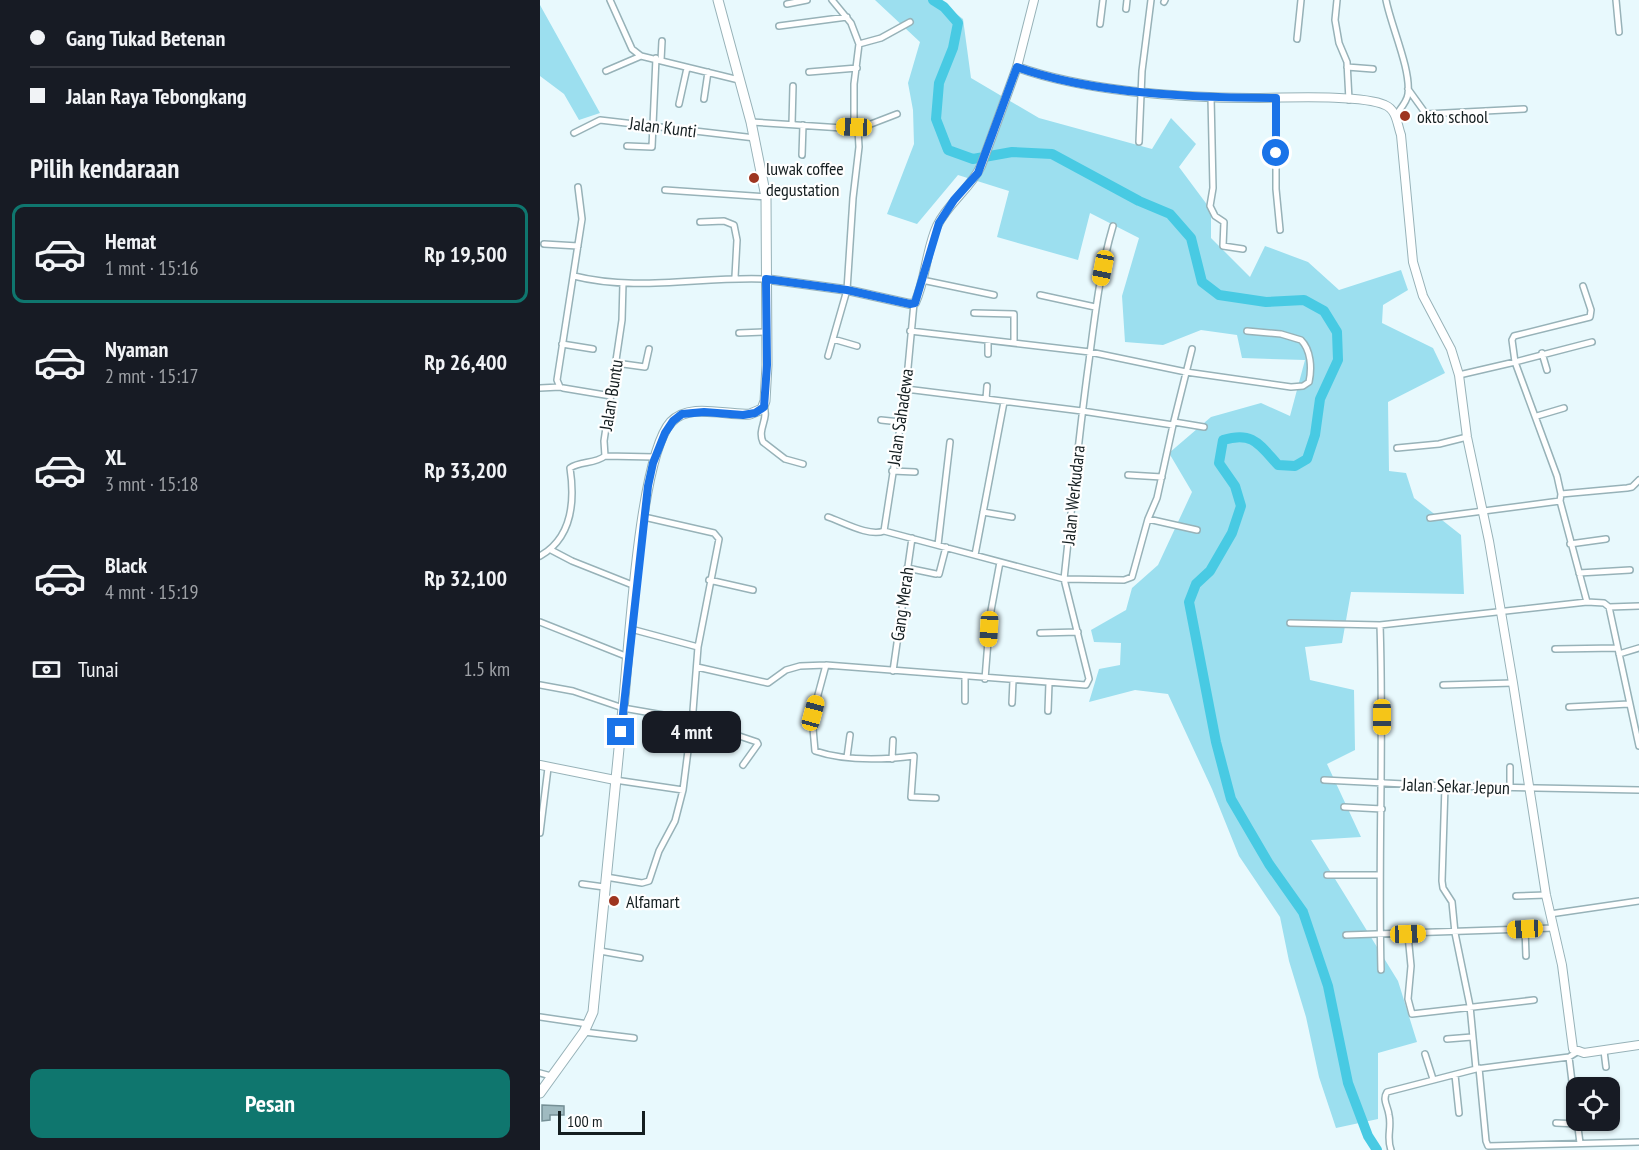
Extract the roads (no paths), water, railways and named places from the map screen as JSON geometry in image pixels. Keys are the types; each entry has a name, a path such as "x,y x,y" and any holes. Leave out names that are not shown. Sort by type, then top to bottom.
{"main road":[{"path":"540,1093 586,1028 593,1012 628,657 644,516 655,457 667,427 679,416 692,413 750,414 764,407 767,365 765,196 752,123 718,0"},
{"path":"766,279 847,290 914,303 917,301 939,223 981,166 1017,67 1034,0"},
{"path":"1017,67 1038,75 1073,82 1141,91 1211,97 1349,100 1380,103 1394,112 1401,135 1413,262 1417,281 1451,349 1459,375 1467,437 1483,510 1513,683 1546,895 1562,964 1573,1054 1639,1045"},
{"path":"544,766 615,780"}],"street":[{"path":"610,0 635,52 641,56 740,80"},
{"path":"787,4 807,0"},
{"path":"828,356 847,290 859,147 854,84 859,44 847,17 832,0"},
{"path":"1100,24 1103,0"},
{"path":"1126,9 1127,0"},
{"path":"1139,142 1141,91 1150,0"},
{"path":"1297,39 1300,0"},
{"path":"1337,0 1335,20 1339,43 1347,67 1349,100"},
{"path":"1386,0 1408,89 1408,97 1404,104 1394,112"},
{"path":"1616,0 1619,32"},
{"path":"779,27 847,17"},
{"path":"859,44 881,38 910,22"},
{"path":"627,146 652,147 662,41"},
{"path":"606,72 641,56"},
{"path":"1347,67 1373,69"},
{"path":"679,104 687,68"},
{"path":"809,72 857,68"},
{"path":"704,99 708,72"},
{"path":"792,124 793,86"},
{"path":"1408,89 1426,114 1524,109"},
{"path":"1211,97 1213,188 1210,207 1215,216 1224,222 1223,246 1243,249"},
{"path":"1276,98 1276,189 1280,230"},
{"path":"752,123 856,128 897,114"},
{"name":"Jalan Kunti","path":"574,133 593,121 600,120 755,138"},
{"path":"802,155 803,125"},
{"path":"560,387 557,376 582,219 578,186"},
{"path":"665,190 765,196"},
{"path":"700,222 724,221 734,225 737,240 735,277"},
{"name":"Jalan Werkudara","path":"1064,579 1095,307 1106,249 1113,226"},
{"path":"544,244 578,246"},
{"path":"574,276 599,282 623,283 680,283 735,277 766,279"},
{"path":"922,280 994,295"},
{"name":"Jalan Buntu","path":"623,283 616,363 604,441 605,456 655,457"},
{"path":"1583,286 1591,310 1590,316 1514,336 1512,340 1515,362 1537,416 1561,494 1560,501 1570,544 1587,602"},
{"path":"1040,295 1095,307"},
{"name":"Jalan Sahadewa","path":"884,531 906,389 914,303"},
{"path":"974,313 1014,314 1014,343"},
{"path":"910,331 1090,352 1186,372 1291,387 1302,386 1309,382 1308,350 1301,340 1281,334 1247,331"},
{"path":"739,333 767,332"},
{"path":"833,339 857,346"},
{"path":"988,341 988,354"},
{"path":"1459,375 1592,342"},
{"path":"562,344 592,349"},
{"path":"616,363 645,367 649,349"},
{"path":"828,517 879,533 884,531 938,544 1064,579 1124,580 1132,577 1162,477 1192,349"},
{"path":"1542,353 1548,370"},
{"path":"986,399 987,386"},
{"path":"540,388 560,387 611,396"},
{"path":"906,389 1204,427"},
{"path":"975,555 996,456 1004,402"},
{"path":"764,407 766,413 761,431 763,442 786,459 803,464"},
{"path":"1537,416 1564,408"},
{"path":"881,420 900,422"},
{"path":"1397,448 1439,444 1467,437"},
{"path":"938,544 950,442"},
{"path":"540,556 551,550 567,525 572,509 573,483 570,468 578,464 598,461 605,456"},
{"path":"892,471 915,472"},
{"path":"1128,475 1162,477"},
{"path":"1561,494 1627,488 1632,487 1639,480"},
{"path":"1430,518 1560,501"},
{"path":"983,512 1012,517"},
{"path":"606,877 642,883 649,881 659,851 675,822 683,790 698,646 718,536 644,516"},
{"path":"1148,519 1197,530"},
{"name":"Gang Merah","path":"893,671 912,538"},
{"path":"1570,544 1606,539"},
{"path":"907,568 938,574 946,547"},
{"path":"551,550 636,587"},
{"path":"985,679 990,616 1000,562"},
{"path":"1579,573 1630,570"},
{"path":"697,667 768,683 786,670 800,666 826,665 1081,685 1088,683 1089,679 1064,579"},
{"path":"709,580 753,590"},
{"path":"1290,622 1380,625 1587,602 1604,603 1609,607 1639,746"},
{"path":"1609,607 1639,606"},
{"path":"540,622 628,657"},
{"path":"1380,625 1382,970"},
{"path":"632,629 698,646"},
{"path":"1040,633 1078,632"},
{"path":"1555,649 1618,651 1639,648"},
{"path":"826,665 812,717 813,746 816,751 847,757 892,759 914,756 912,797 936,798"},
{"path":"965,677 965,701"},
{"path":"1012,703 1013,681"},
{"path":"1048,711 1049,683"},
{"path":"1443,685 1513,683"},
{"path":"540,685 573,691 623,708 692,720 758,742 743,765"},
{"path":"1569,707 1629,704"},
{"path":"847,757 850,735"},
{"path":"892,759 893,740"},
{"path":"540,834 544,766"},
{"path":"1510,767 1510,788"},
{"path":"615,780 683,790"},
{"name":"Jalan Sekar Jepun","path":"1324,780 1530,789 1639,790"},
{"path":"1445,786 1442,880 1452,902 1455,933 1470,1006 1487,1145 1639,1142"},
{"path":"1344,807 1382,809"},
{"path":"1327,875 1380,875"},
{"path":"582,884 604,887"},
{"path":"1516,897 1546,895"},
{"path":"1550,914 1639,901"},
{"path":"1346,935 1554,928"},
{"path":"1525,929 1526,956"},
{"path":"1408,934 1411,966 1407,999 1411,1014 1534,1000"},
{"path":"600,951 640,958"},
{"path":"540,1017 634,1038"},
{"path":"1447,1039 1472,1037"},
{"path":"1604,1051 1606,1067"},
{"path":"1425,1054 1432,1079"},
{"path":"1391,1150 1387,1139 1389,1115 1385,1094 1396,1088 1478,1069 1573,1054 1574,1077"},
{"path":"540,1074 551,1076"},
{"path":"1455,1075 1459,1113"},
{"path":"1556,1124 1566,1123"},
{"path":"1578,1131 1580,1143"},
{"path":"1631,1150 1632,1142"},
{"path":"1610,1150 1611,1143"}],"waterway":[{"path":"933,0 944,7 958,23 953,48 939,83 936,119 948,150 973,159 1012,152 1052,154 1139,201 1170,214 1191,238 1202,282 1219,295 1266,302 1304,300 1324,311 1337,332 1338,360 1320,399 1315,435 1307,459 1295,466 1278,465 1260,445 1249,438 1223,440 1219,463 1235,486 1241,506 1232,533 1210,571 1196,584 1189,602 1216,742 1231,799 1269,864 1303,912 1328,986 1348,1083 1368,1136 1377,1150"}],"place":[{"name":"okto school","path":"1405,116"},
{"name":"luwak coffee degustation","path":"754,178"},
{"name":"Alfamart","path":"614,901"}]}
